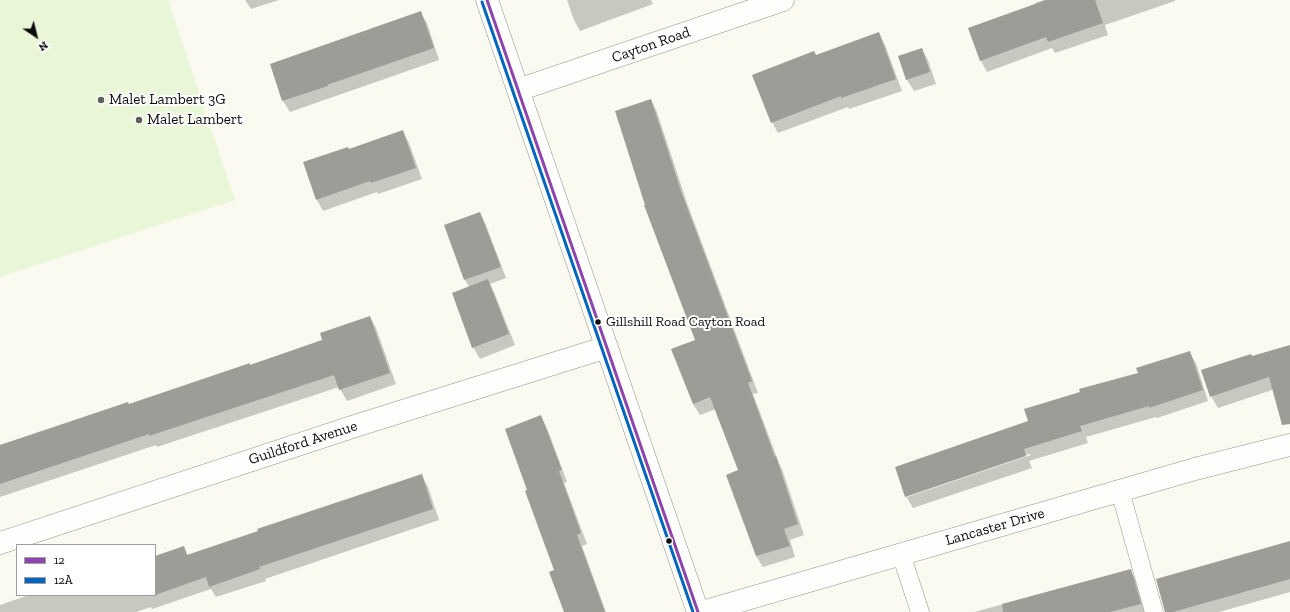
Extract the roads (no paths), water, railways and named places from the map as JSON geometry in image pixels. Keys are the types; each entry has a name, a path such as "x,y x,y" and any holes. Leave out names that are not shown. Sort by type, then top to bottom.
{"street":[{"path":"487,0 698,612"},
{"name":"Cayton Road","path":"518,90 783,0"},
{"name":"Guildford Avenue","path":"0,543 352,427 607,347"},
{"name":"Lancaster Drive","path":"702,612 1120,490 1290,445"}],"lane":[{"path":"1120,490 1154,612"},
{"path":"901,554 920,612"}],"place":[{"name":"Malet Lambert 3G","path":"101,100"},
{"name":"Malet Lambert","path":"139,120"},
{"name":"Gillshill Road Cayton Road","path":"598,322"}]}
